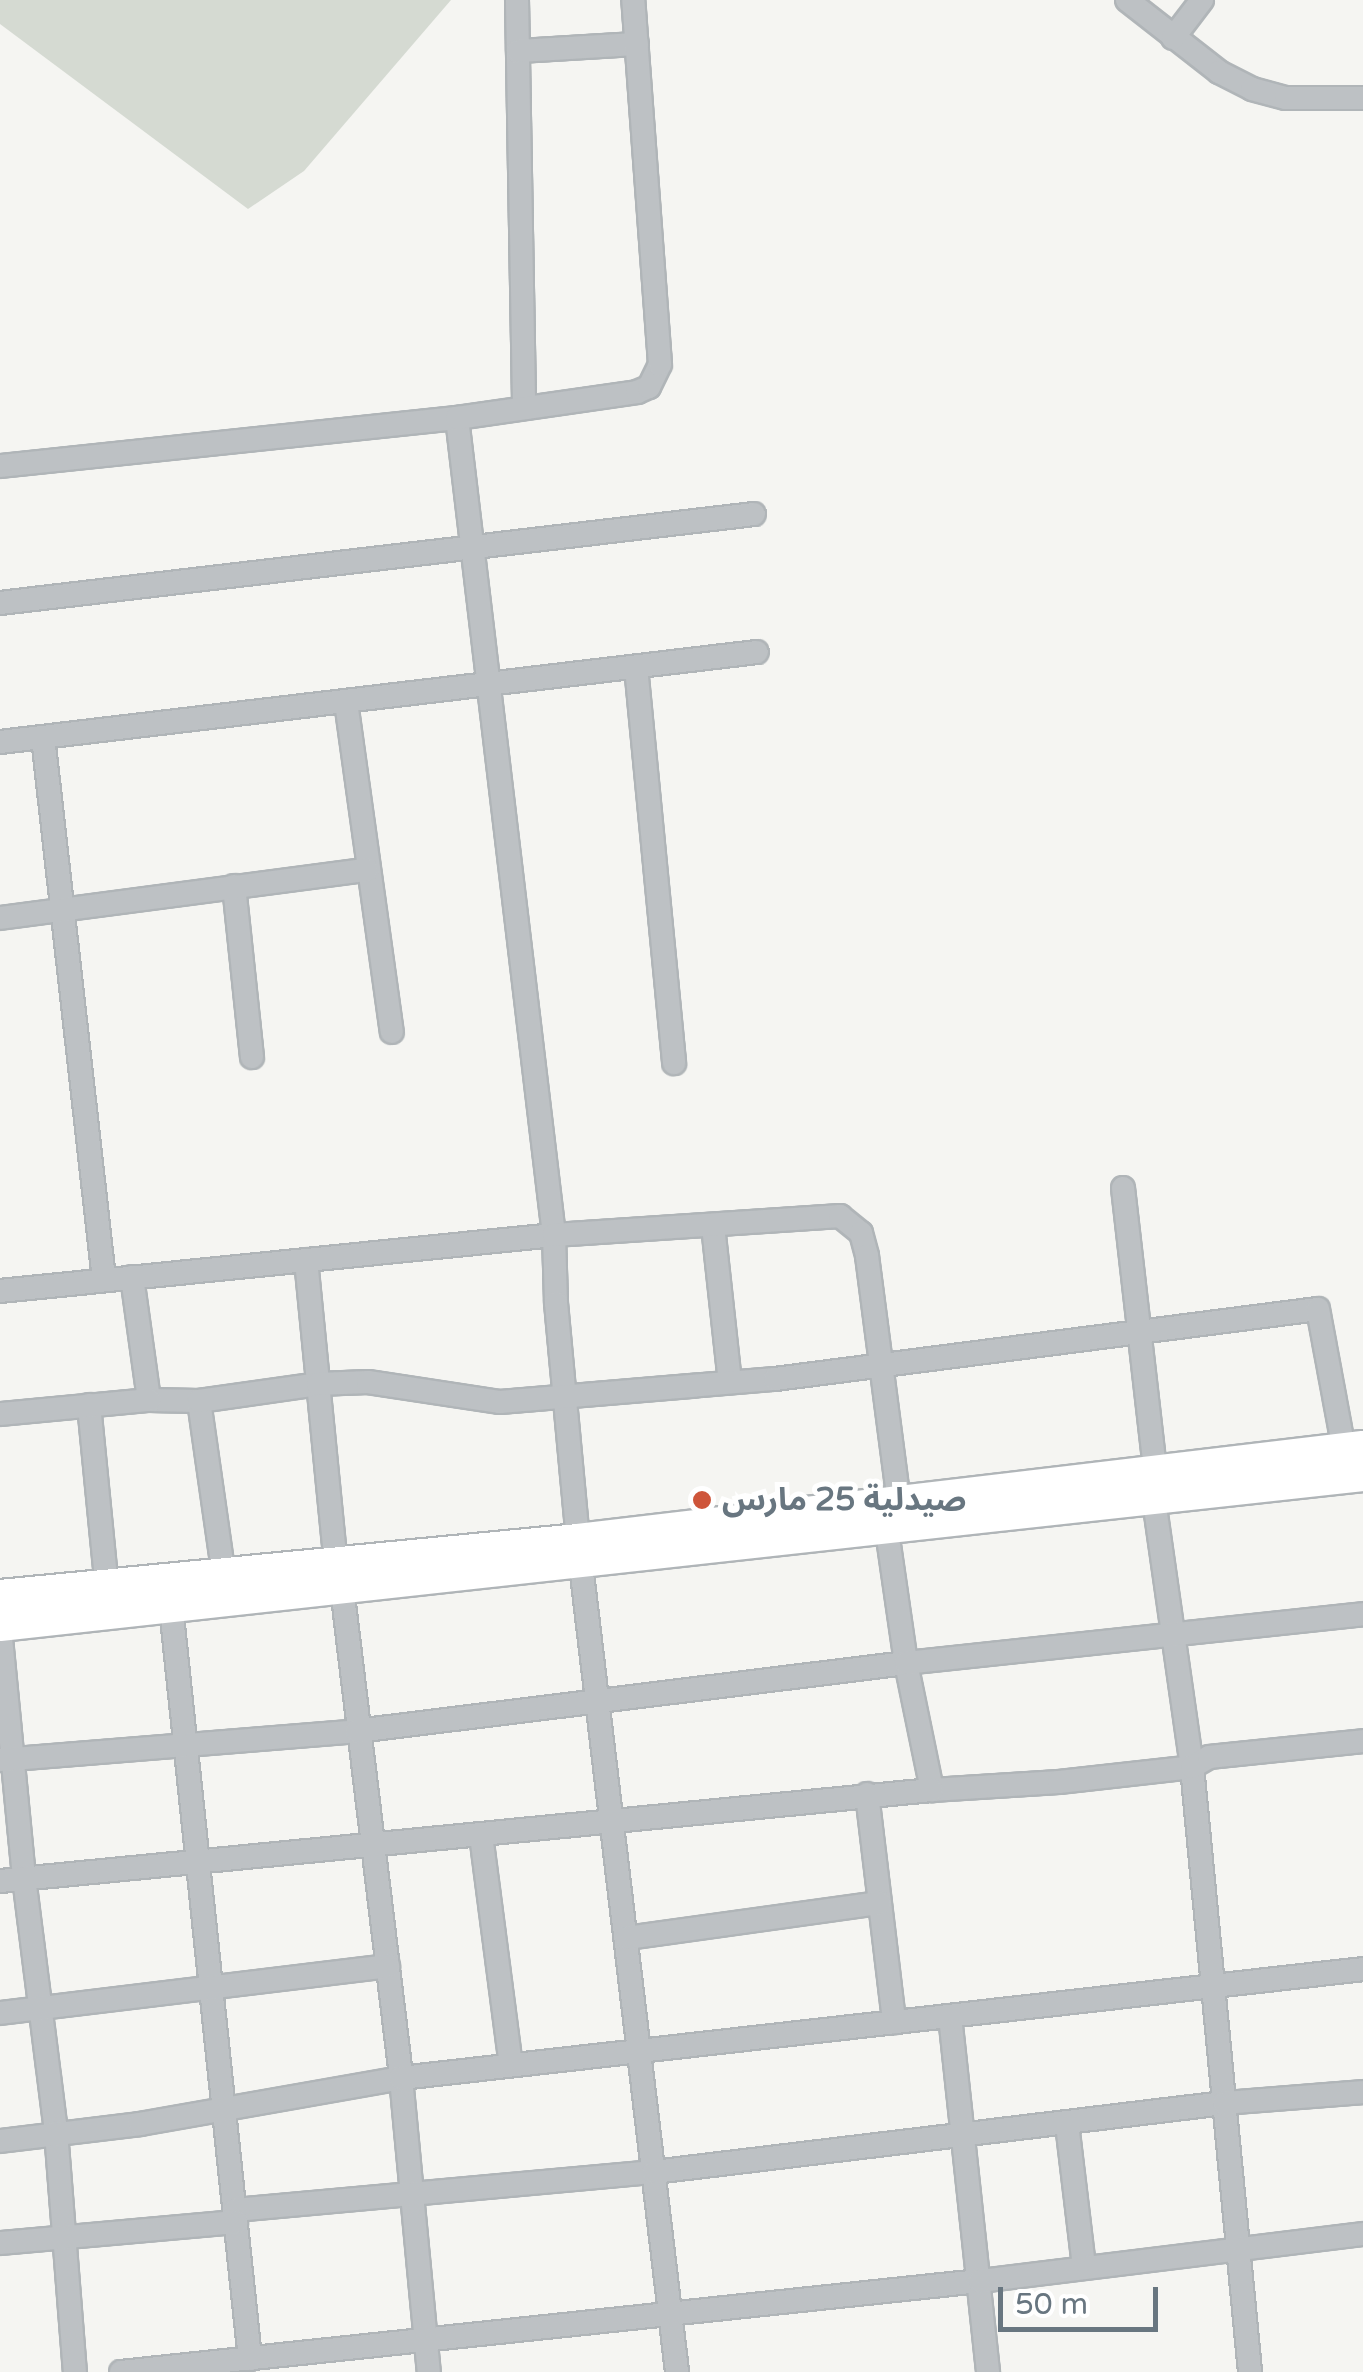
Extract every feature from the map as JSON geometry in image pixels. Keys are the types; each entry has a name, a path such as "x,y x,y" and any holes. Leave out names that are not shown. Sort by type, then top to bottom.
{"main road":[{"path":"0,1627 171,1607 339,1577 1155,1485 1357,1457"},
{"path":"0,1596 224,1576 339,1577"}],"street":[{"path":"517,0 524,408"},
{"path":"0,466 457,418 637,392 649,387 657,374 633,0"},
{"path":"1127,0 1173,38 1252,89 1286,98 1363,98"},
{"path":"1173,38 1202,0"},
{"path":"518,51 637,44"},
{"path":"457,418 554,1235 564,1396 580,1552 676,2372"},
{"path":"0,602 472,550 754,514"},
{"path":"0,742 758,652"},
{"path":"636,667 674,1063"},
{"path":"346,702 392,1032"},
{"path":"43,737 104,1279"},
{"path":"0,918 367,870"},
{"path":"234,886 252,1058"},
{"path":"1123,1188 1170,1634 1192,1766 1250,2372"},
{"path":"0,1291 554,1235 713,1226 820,1214 840,1216 853,1223 867,1256 906,1663 932,1790"},
{"path":"713,1226 730,1382"},
{"path":"306,1260 356,1731 402,2078 430,2372"},
{"path":"132,1277 149,1400"},
{"path":"0,1414 149,1400 199,1402 318,1384 397,1384 462,1400 500,1402 730,1382 1318,1309 1357,1457"},
{"path":"199,1402 224,1576"},
{"path":"90,1405 107,1588"},
{"path":"171,1607 250,2359"},
{"path":"6,1760 356,1731 906,1663 1363,1614"},
{"path":"0,1627 6,1760 56,2132 75,2372"},
{"path":"0,1881 614,1824 867,1794 1060,1782 1192,1766 1209,1757 1363,1741"},
{"path":"867,1794 894,2022"},
{"path":"481,1835 512,2064"},
{"path":"628,1938 880,1903"},
{"path":"0,2013 388,1966"},
{"path":"0,2141 140,2124 402,2078 512,2064 1363,1970"},
{"path":"950,2016 988,2372"},
{"path":"0,2244 412,2194 654,2172 1224,2104 1363,2092"},
{"path":"1067,2124 1084,2267"},
{"path":"121,2372 980,2280 1363,2234"}],"shaded area":[{"path":"0,0 451,0 304,171 248,209 0,24"}],"place":[{"name":"صيدلية 25 مارس","path":"702,1500"}]}
